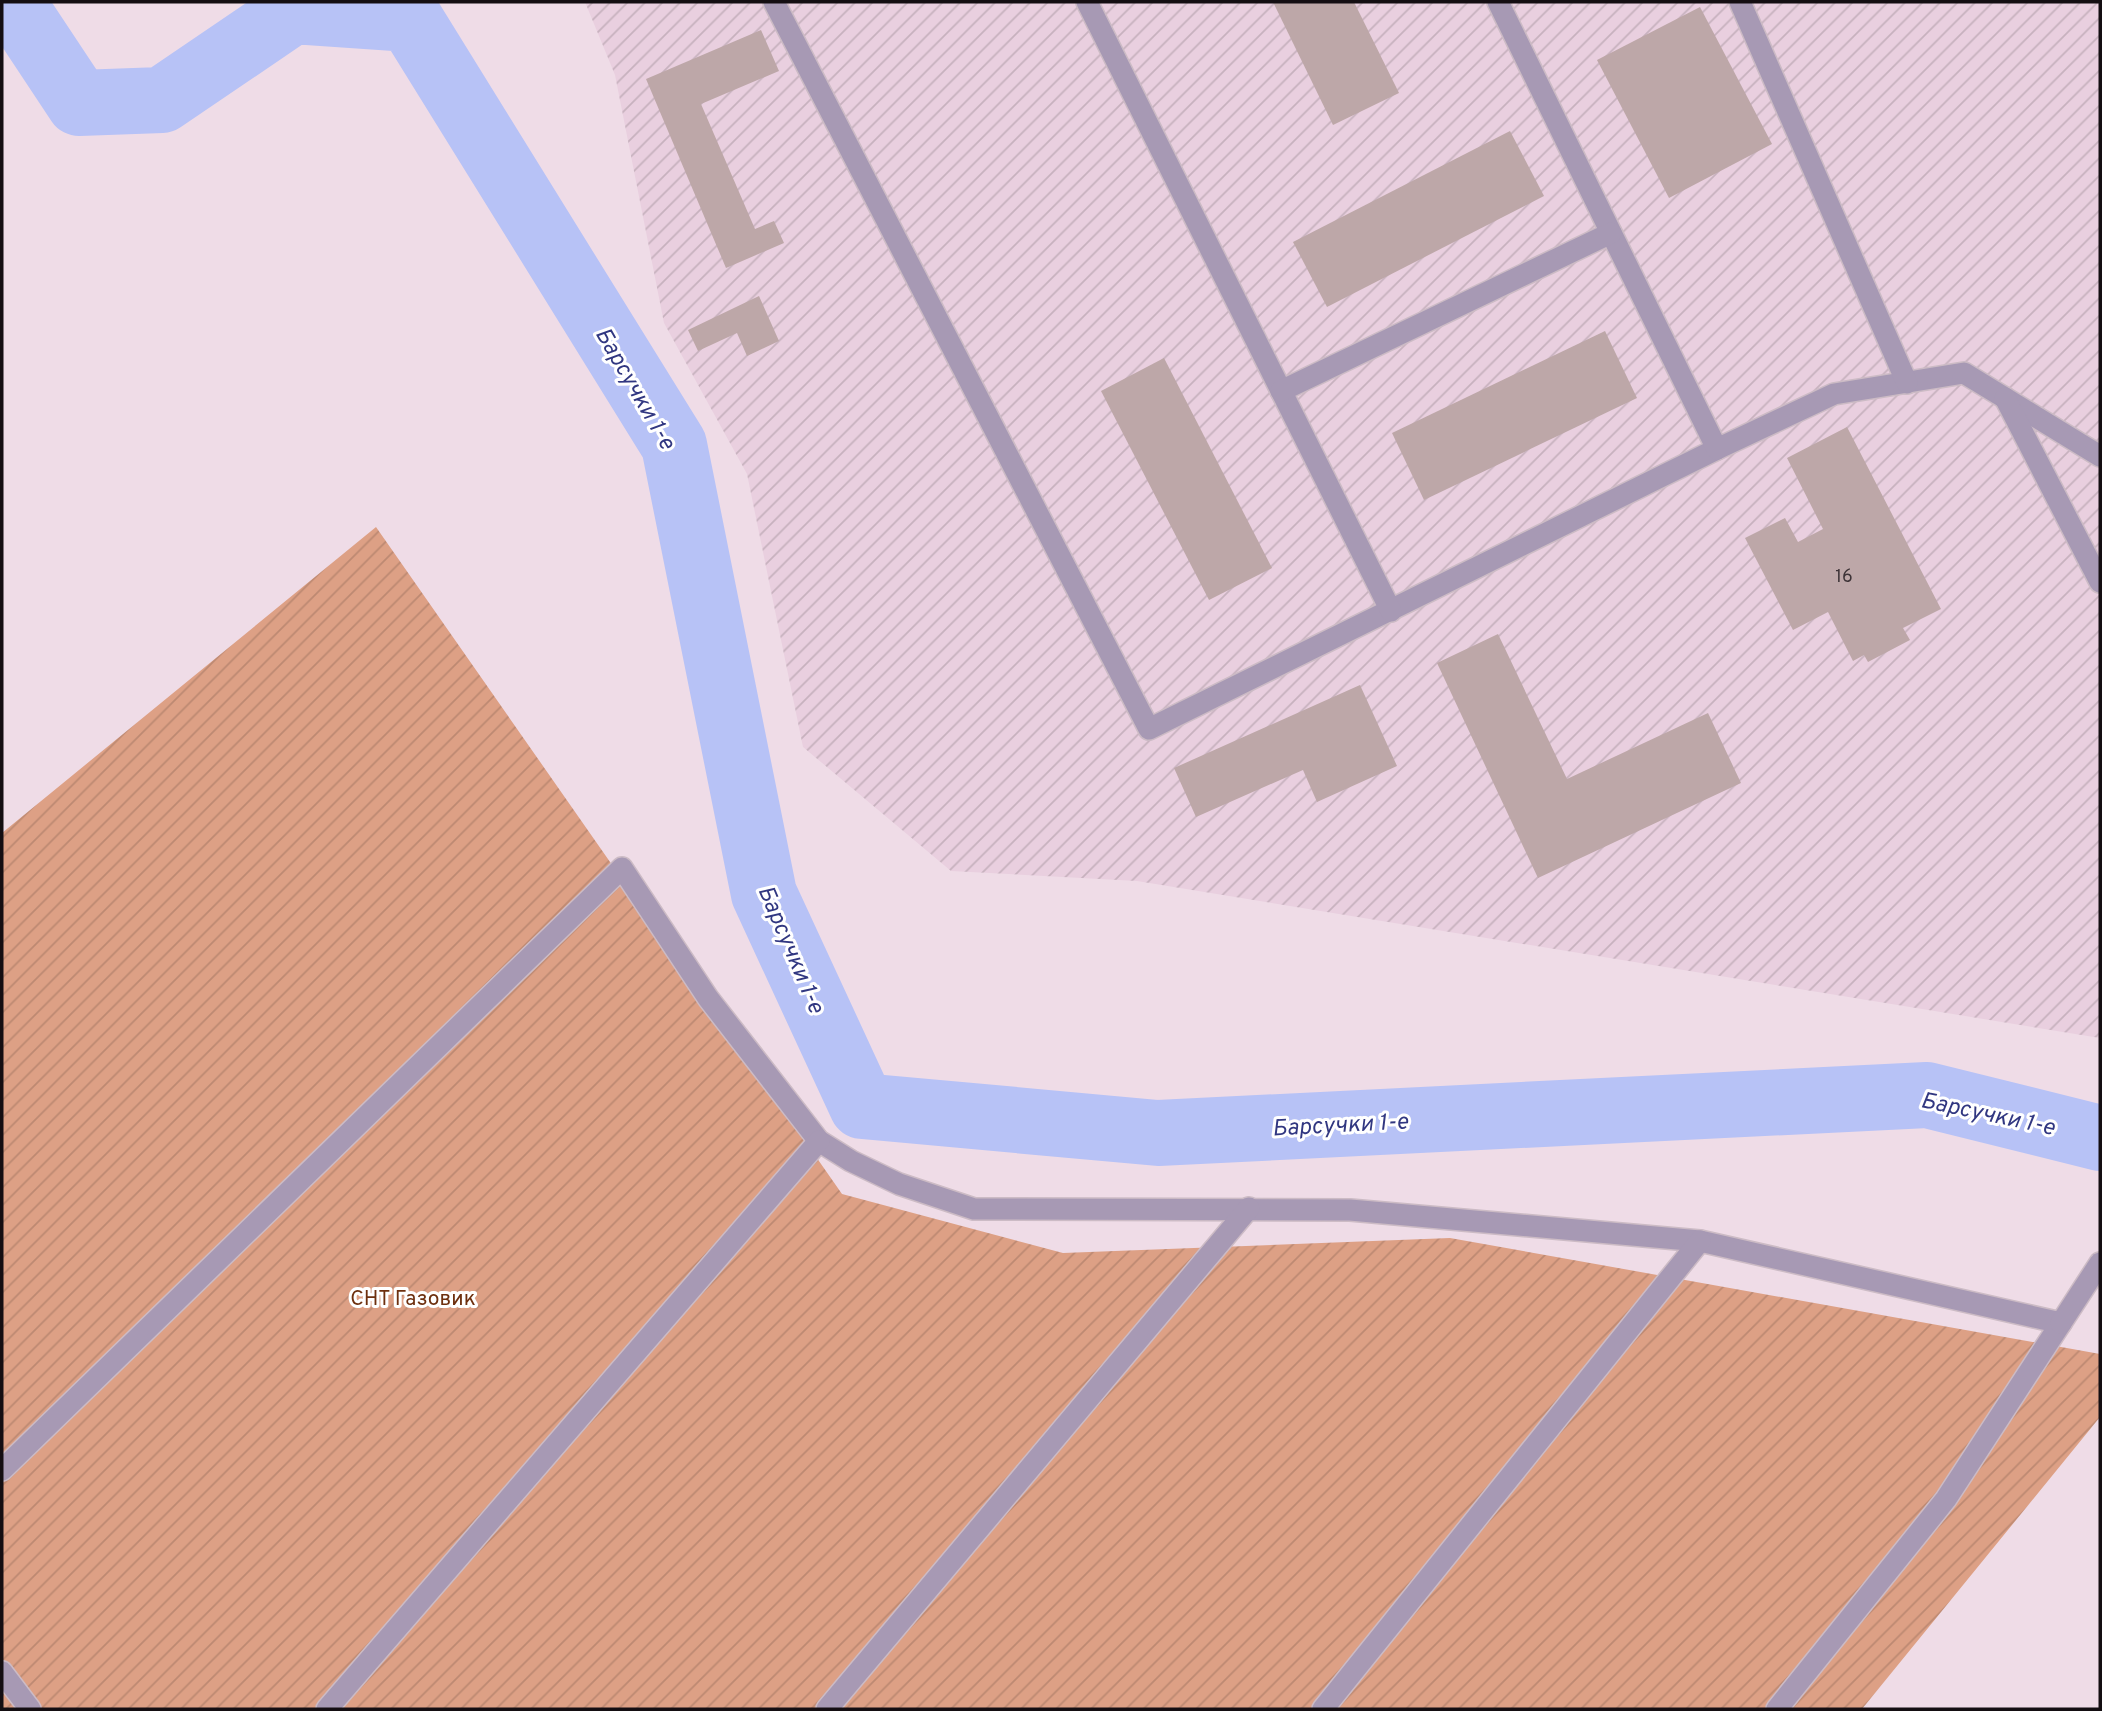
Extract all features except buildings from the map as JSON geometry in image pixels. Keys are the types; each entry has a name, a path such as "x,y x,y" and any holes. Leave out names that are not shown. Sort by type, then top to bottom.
{"street":[{"path":"774,2 1149,729 1833,394 1964,373 2100,456"},
{"path":"1087,2 1391,611"},
{"path":"1498,2 1717,449"},
{"path":"1740,2 1907,383"},
{"path":"1281,391 1611,233"},
{"path":"2005,398 2100,582"},
{"path":"2,1470 622,867 708,998 819,1140 851,1161 899,1184 974,1209 1350,1210 1700,1241 2061,1323"},
{"path":"327,1709 819,1140"},
{"path":"827,1709 1249,1208"},
{"path":"1323,1709 1700,1241"},
{"path":"1777,1709 1946,1499 2100,1263"},
{"path":"2,1672 30,1709"}],"shaded area":[{"path":"585,2 2100,2 2100,1038 1137,881 951,871 803,747 747,474 664,323 615,75"}],"green space":[{"name":"СНТ Газовик","path":"376,527 842,1194 1063,1253 1450,1238 2100,1354 2100,1417 1862,1709 2,1709 2,833"}],"waterway":[{"name":"Барсучки 1-е","path":"12,2 79,103 162,100 293,11 410,19 674,445 764,894 862,1106 1158,1133 1927,1095 2100,1138"}]}
